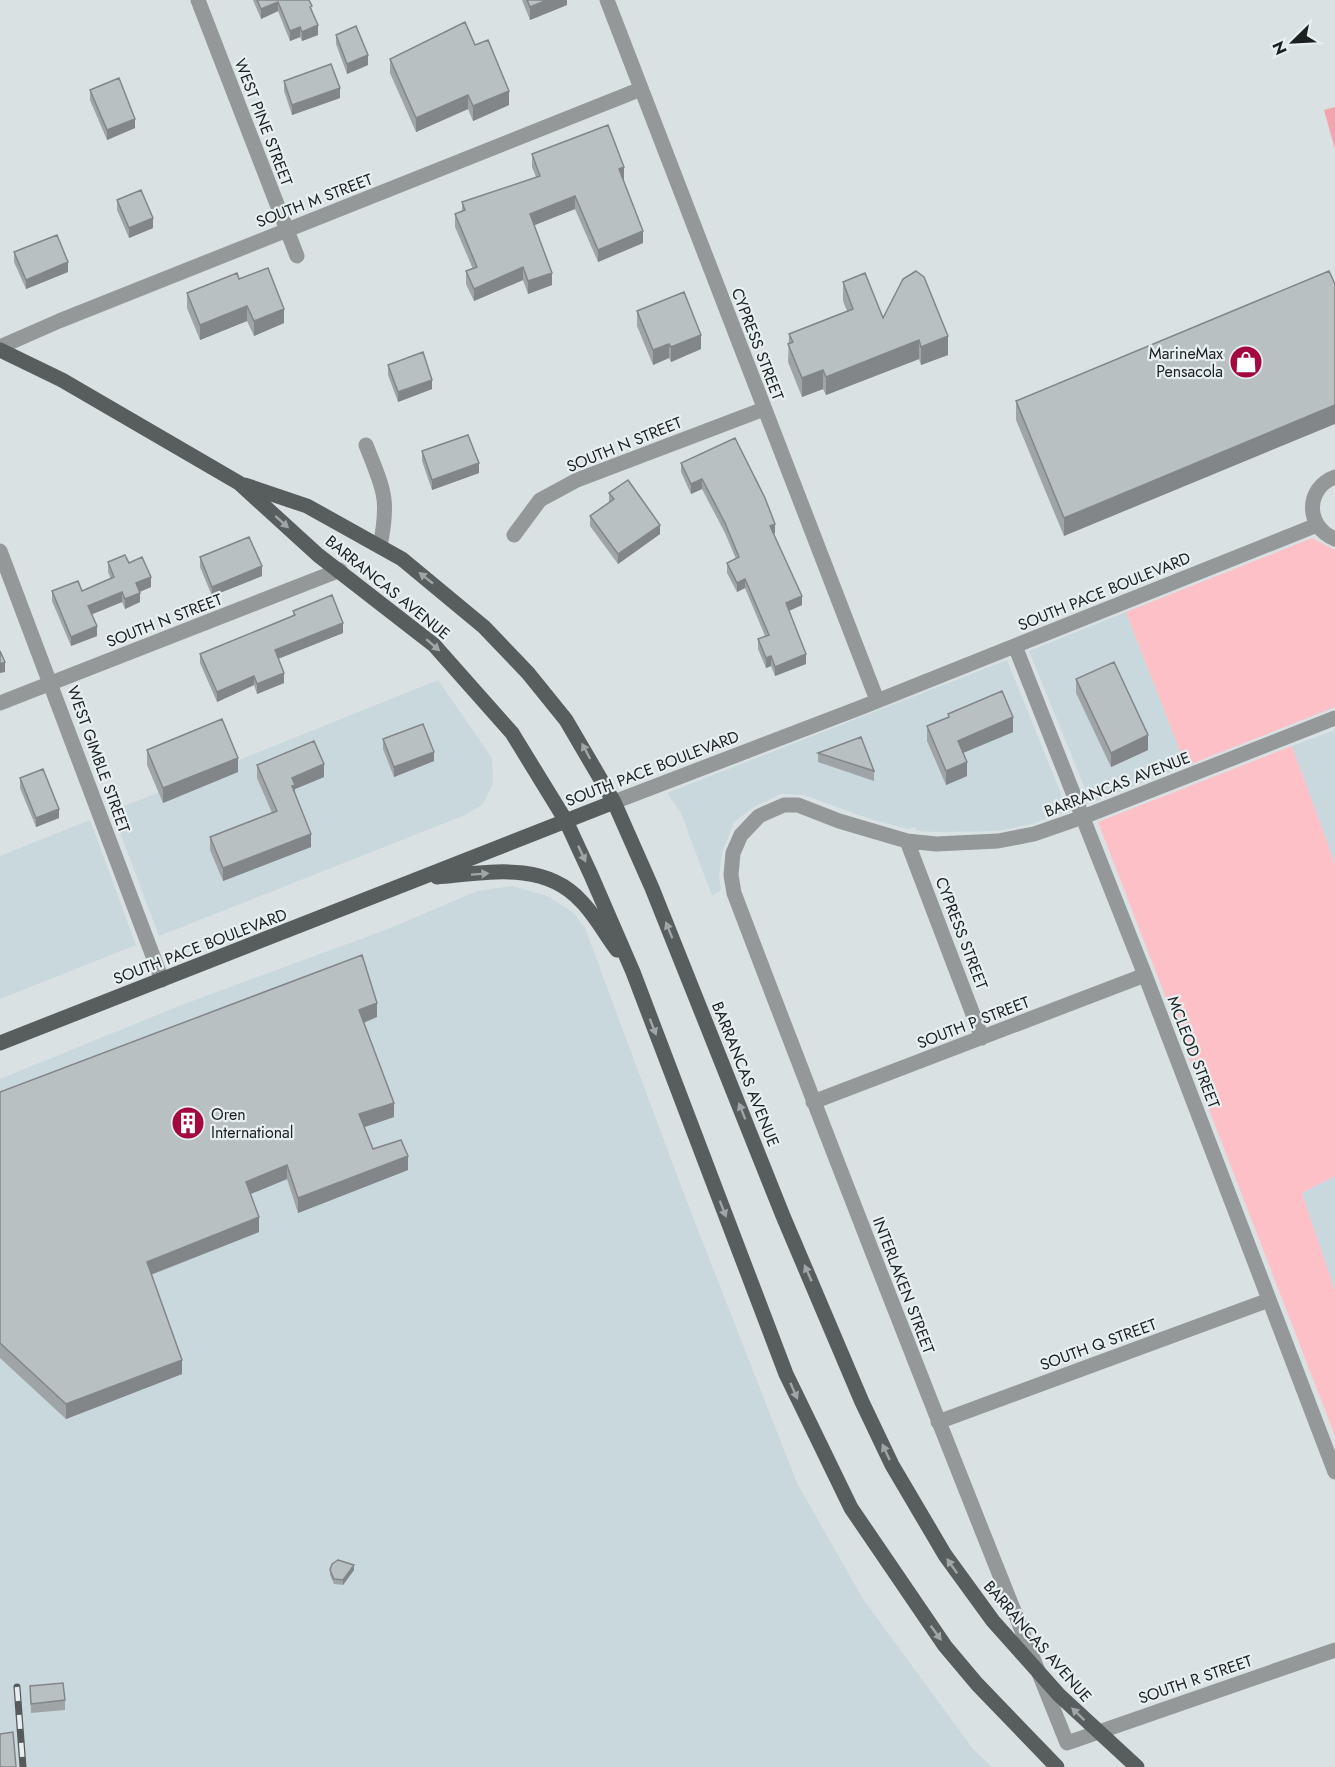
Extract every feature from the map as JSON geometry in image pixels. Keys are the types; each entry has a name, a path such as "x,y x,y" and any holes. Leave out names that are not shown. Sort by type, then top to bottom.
{"main road":[{"name":"BARRANCAS AVENUE","path":"0,348 62,380 239,483 307,506 402,559 484,627 528,673 581,741 614,802 670,932 783,1216 862,1402 913,1503 945,1555 993,1621 1059,1695 1137,1767"},
{"name":"BARRANCAS AVENUE","path":"239,483 318,555 434,645 512,733 566,821 633,972 786,1374 817,1442 867,1534 945,1646 992,1700 1057,1767"},
{"name":"SOUTH PACE BOULEVARD","path":"0,1042 614,802"},
{"path":"422,878 510,872 540,875 567,889 581,901 633,972"}],"street":[{"name":"WEST PINE STREET","path":"198,0 297,256"},
{"name":"CYPRESS STREET","path":"607,0 877,700"},
{"name":"SOUTH M STREET","path":"0,348 59,321 641,89"},
{"name":"SOUTH N STREET","path":"514,535 540,500 577,480 764,409"},
{"path":"366,445 386,498 386,516 380,546"},
{"path":"1335,477 1320,486 1314,495 1312,505 1317,525 1323,533 1335,539"},
{"name":"SOUTH PACE BOULEVARD","path":"614,802 1015,646 1317,525"},
{"name":"WEST GIMBLE STREET","path":"0,551 162,980"},
{"name":"SOUTH N STREET","path":"0,703 340,570"},
{"name":"MCLEOD STREET","path":"1015,646 1145,975 1335,1472"},
{"name":"BARRANCAS AVENUE","path":"741,835 759,816 773,808 798,804 839,821 908,841 936,844 998,841 1034,834 1335,718"},
{"name":"INTERLAKEN STREET","path":"741,835 733,853 731,875 734,893 938,1422 1068,1743"},
{"name":"CYPRESS STREET","path":"908,841 982,1038"},
{"name":"SOUTH P STREET","path":"813,1102 1145,975"},
{"name":"SOUTH Q STREET","path":"938,1422 1269,1300"},
{"name":"SOUTH R STREET","path":"1068,1743 1335,1650"}],"shaded area":[{"path":"1335,107 1335,149 1324,110"},
{"path":"1312,538 1335,550 1335,707 1186,766 1126,612"},
{"path":"1126,612 1186,766 1091,803 1029,651"},
{"path":"1007,660 1068,811 1032,824 998,831 917,831 915,827 908,829 867,818 804,795 781,794 754,807 734,822 722,853 719,875 721,890 712,896 681,813 667,793"},
{"path":"438,680 492,758 493,784 482,805 465,815 159,936 112,811"},
{"path":"1335,730 1335,864 1292,746"},
{"path":"1292,746 1335,864 1335,1176 1302,1193 1335,1291 1335,1436 1098,822"},
{"path":"90,820 136,945 0,999 0,856"},
{"path":"512,886 547,896 573,912 585,928 682,1189 797,1483 863,1599 973,1749 992,1767 0,1767 0,1079 184,1004 388,929 477,891"},
{"path":"1335,1176 1335,1291 1302,1193"}],"building":[{"path":"257,0 309,0 318,25 302,32 300,27 290,31 278,2 261,9"},
{"path":"527,0 547,0 530,7"},
{"path":"465,22 475,45 488,40 509,91 473,106 468,95 416,118 390,59"},
{"path":"356,26 368,55 347,64 336,35"},
{"path":"331,64 340,88 292,105 284,81"},
{"path":"119,78 135,119 107,130 90,90"},
{"path":"608,125 624,167 619,169 643,231 598,250 575,196 530,214 552,273 528,281 523,267 474,289 466,271 477,267 455,214 465,210 462,202 540,176 532,154"},
{"path":"141,190 153,218 129,228 117,200"},
{"path":"57,235 68,262 26,280 14,252"},
{"path":"268,268 284,309 254,321 247,306 200,325 187,293 237,273 239,279"},
{"path":"916,271 924,277 948,336 921,347 919,340 826,377 823,370 802,378 788,344 793,342 789,334 853,309 843,282 865,273 883,318 903,279"},
{"name":"MarineMax Pensacola","path":"1329,271 1335,284 1335,405 1064,518 1016,401"},
{"path":"684,292 701,335 671,347 669,344 653,350 637,311"},
{"path":"423,352 432,380 398,392 388,365"},
{"path":"468,435 479,463 432,480 422,451"},
{"path":"735,438 765,498 775,524 770,526 802,596 786,603 806,654 775,667 771,656 766,658 758,639 769,635 745,579 737,583 727,563 739,557 725,523 702,479 691,484 681,463"},
{"path":"628,480 660,525 618,554 590,516 614,499 609,493"},
{"path":"249,537 262,566 212,587 200,557"},
{"path":"125,555 129,563 142,557 151,577 136,583 140,593 125,599 122,592 88,606 97,626 71,637 52,591 78,581 82,591 114,577 108,562"},
{"path":"332,595 343,623 275,650 284,673 257,684 254,676 217,692 200,654 295,615 293,611"},
{"path":"0,651 5,662 0,664"},
{"path":"1114,662 1148,735 1111,753 1076,679"},
{"path":"1002,691 1013,717 958,741 967,762 946,771 927,726 949,717 948,714"},
{"path":"222,719 238,758 163,788 147,750"},
{"path":"423,724 434,752 394,767 383,739"},
{"path":"861,737 874,771 818,753"},
{"path":"314,741 324,764 292,778 295,785 292,786 311,834 223,868 210,837 277,811 257,765"},
{"path":"43,769 59,809 36,818 20,778"},
{"name":"Oren International","path":"362,955 377,1003 359,1010 394,1103 359,1114 373,1149 401,1140 408,1156 298,1198 287,1165 246,1182 259,1217 147,1262 182,1360 66,1404 0,1343 0,1092"},
{"path":"338,1560 354,1565 343,1580 334,1579 330,1570 332,1564"},
{"path":"63,1683 65,1700 31,1704 30,1686"},
{"path":"13,1732 16,1767 0,1767 0,1734"}],"railway":[{"path":"17,1687 23,1767"}],"place":[{"name":"MarineMax Pensacola","path":"1246,362"},
{"name":"Oren International","path":"188,1123"}]}
